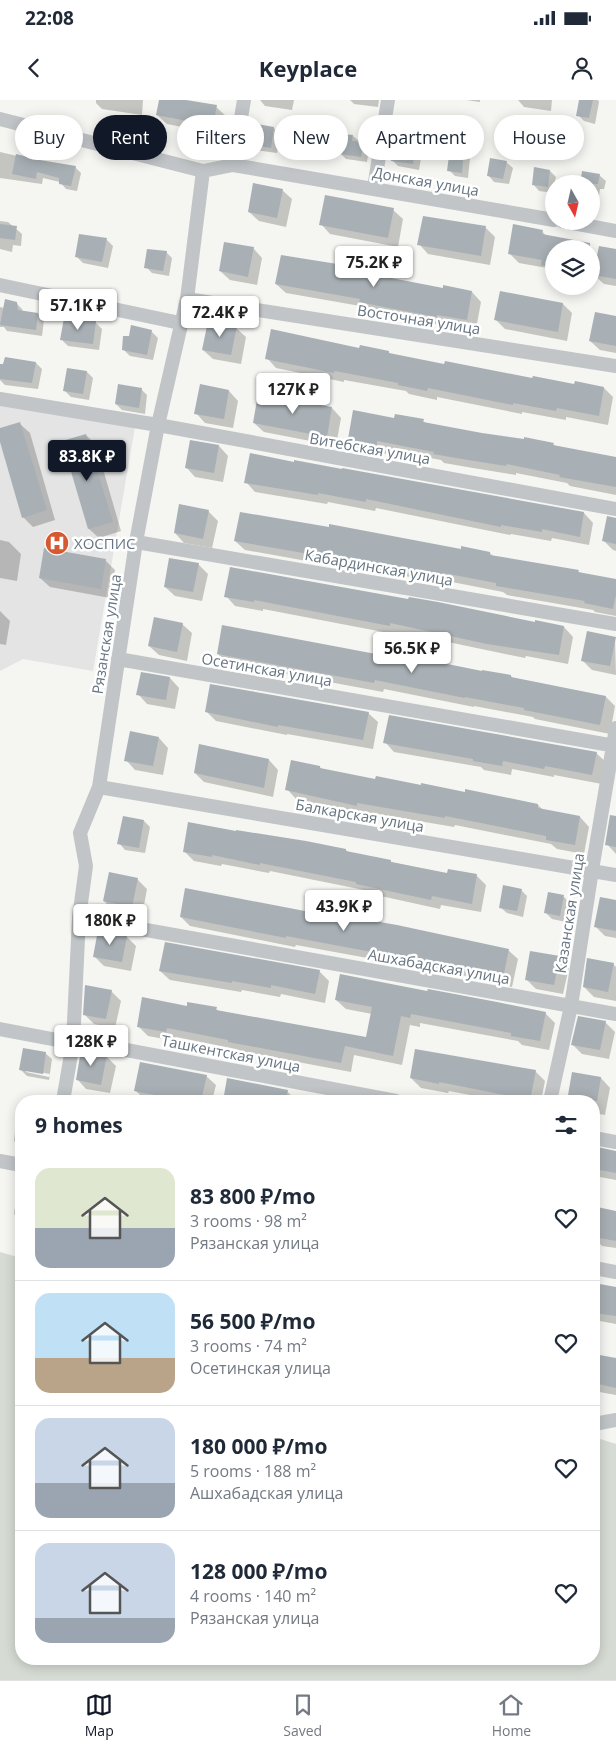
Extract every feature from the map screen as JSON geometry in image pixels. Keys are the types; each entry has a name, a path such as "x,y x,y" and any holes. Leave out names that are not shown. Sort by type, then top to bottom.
{"street":[{"path":"233,165 244,100"},
{"path":"374,188 388,100"},
{"name":"Донская улица","path":"0,119 203,170 233,165 545,218"},
{"name":"Рязанская улица","path":"64,1095 73,1043 79,918 86,866 80,834 99,786 136,542 158,425 186,299 203,170"},
{"path":"600,228 616,231"},
{"path":"0,284 180,323"},
{"name":"Восточная улица","path":"186,299 616,366"},
{"name":"Витебская улица","path":"0,399 158,425 616,509"},
{"name":"Кабардинская улица","path":"136,542 616,624"},
{"name":"Осетинская улица","path":"118,659 614,746"},
{"name":"Казанская улица","path":"551,1095 572,1006 592,870 616,728"},
{"name":"Балкарская улица","path":"99,786 616,875"},
{"name":"Ашхабадская улица","path":"79,918 616,1014"},
{"name":"Ташкентская улица","path":"0,1029 73,1043 79,1041 364,1095"},
{"path":"600,1139 616,1142"},
{"path":"0,1161 15,1164"},
{"path":"600,1269 616,1272"},
{"path":"600,1423 616,1420"}],"shaded area":[{"name":"ХОСПИС","path":"0,405 135,427 93,671 23,659 0,671"},
{"path":"0,1252 15,1256 15,1665 600,1665 600,1439 616,1444 616,1680 0,1680"}],"building":[{"path":"159,100 186,100 217,105 215,115 177,115 177,119 167,117 167,115 156,115"},
{"path":"579,100 593,100 589,118 584,117 584,115 576,115"},
{"path":"264,125 274,127 271,148 264,147"},
{"path":"348,135 353,135 352,141 358,142 358,157 348,155"},
{"path":"490,158 507,161 503,179 487,176"},
{"path":"15,159 40,160 76,166 71,186 59,184 59,178 37,172 36,179 12,174"},
{"path":"391,160 414,160 413,164"},
{"path":"448,160 463,160 462,173 447,171"},
{"path":"534,167 550,170 549,175 545,175 545,187 532,185"},
{"path":"582,171 600,174 600,175 581,175"},
{"path":"253,183 283,189 277,218 248,212"},
{"path":"325,195 394,208 388,238 319,225"},
{"path":"423,216 486,226 481,256 417,245"},
{"path":"0,224 17,226 15,240 0,238"},
{"path":"513,224 543,230 542,234 574,240 545,240 545,266 541,265 542,260 508,254"},
{"path":"79,234 107,238 102,262 75,257"},
{"path":"224,242 254,247 248,277 219,271"},
{"path":"600,246 616,249 616,279 600,276"},
{"path":"147,249 167,251 163,271 144,268"},
{"path":"281,255 356,267 355,271 443,288 443,285 472,291 467,320 437,315 437,317 389,308 359,302 360,299 275,284"},
{"path":"500,291 563,303 558,332 494,320"},
{"path":"5,299 17,302 18,310 38,313 36,330 0,325"},
{"path":"595,312 616,316 616,346 589,341"},
{"path":"64,318 96,321 93,344 60,340"},
{"path":"208,321 237,326 231,355 202,350"},
{"path":"131,325 152,330 147,355 122,350 123,336 129,336"},
{"path":"271,329 359,348 360,345 444,364 445,361 532,378 533,376 574,384 575,381 604,387 599,416 557,408 556,411 513,403 513,405 428,388 427,391 398,385 398,383 335,371 334,373 265,359"},
{"path":"5,357 36,362 32,383 0,379 0,364 3,364"},
{"path":"67,368 87,371 83,394 63,391"},
{"path":"118,384 142,388 139,408 115,404"},
{"path":"200,384 229,390 224,419 194,414"},
{"path":"258,394 332,407 327,437 253,423"},
{"path":"353,410 394,418 395,414 424,419 423,422 482,433 524,439 524,437 554,443 553,445 616,457 616,487 559,477 560,475 507,464 506,466 433,454 434,452 377,441 377,445 348,439"},
{"path":"20,422 47,510 22,518 0,442 0,428"},
{"path":"86,434 113,522 88,529 62,441"},
{"path":"190,440 219,445 214,473 185,468"},
{"path":"250,453 584,512 580,537 542,529 542,532 501,525 501,527 366,499 366,502 318,493 318,495 244,483"},
{"path":"179,504 209,510 203,539 174,533"},
{"path":"240,512 329,527 329,524 461,549 461,546 490,552 490,555 579,570 578,572 616,579 616,595 613,609 584,603 585,601 496,586 496,583 443,573 442,576 310,551 309,554 234,541"},
{"path":"607,516 616,518 616,544 602,541"},
{"path":"44,548 106,559 101,589 39,578"},
{"path":"169,558 199,563 193,592 164,587"},
{"path":"230,567 408,599 409,597 438,602 564,626 559,655 487,644 390,623 390,626 254,600 254,602 224,597"},
{"path":"154,617 183,623 177,652 148,646"},
{"path":"222,625 397,658 398,654 511,675 511,677 606,696 600,725 524,710 524,708 375,680 374,683 217,654"},
{"path":"587,631 616,637 610,666 581,661"},
{"path":"141,672 170,677 166,700 136,695"},
{"path":"210,684 369,712 363,740 278,725 278,727 205,712"},
{"path":"389,715 597,752 592,775 545,766 544,769 503,761 502,766 383,743"},
{"path":"130,731 159,737 153,766 124,761"},
{"path":"199,744 269,759 264,788 194,773"},
{"path":"291,760 375,779 376,776 465,792 465,789 538,804 538,808 580,816 575,845 546,840 546,836 445,816 445,818 357,803 357,806 285,790"},
{"path":"610,815 616,816 616,847 605,845"},
{"path":"123,816 144,820 139,848 117,844"},
{"path":"188,822 306,841 391,860 391,862 447,873 448,869 477,874 472,904 432,896 431,900 356,884 356,882 260,863 260,865 212,855 212,857 183,852"},
{"path":"109,872 138,878 132,907 103,901"},
{"path":"503,885 522,889 517,911 499,908"},
{"path":"185,888 310,912 311,910 397,925 509,949 503,978 474,972 474,970 286,936 286,938 180,917"},
{"path":"548,892 564,895 560,916 544,913"},
{"path":"600,897 616,900 616,931 594,927"},
{"path":"98,930 127,936 122,962 93,957"},
{"path":"165,942 320,970 315,994 271,985 271,988 159,971"},
{"path":"530,951 560,956 554,985 525,980"},
{"path":"587,958 614,963 608,992 583,987"},
{"path":"340,974 546,1012 540,1041 511,1036 511,1033 411,1014 410,1018 401,1016 393,1056 345,1046 341,1063 228,1042 228,1040 167,1028 166,1032 137,1027 142,997 187,1006 187,1002 217,1007 216,1010 366,1037 372,1007 335,1000"},
{"path":"85,985 112,990 106,1019 83,1015"},
{"path":"578,1016 606,1021 600,1050 571,1045"},
{"path":"23,1048 46,1052 43,1074 19,1070"},
{"path":"415,1049 536,1070 531,1095 505,1095 410,1078"},
{"path":"81,1050 107,1055 101,1085 76,1080"},
{"path":"140,1062 207,1075 202,1095 155,1095 134,1091"},
{"path":"572,1072 601,1077 598,1095 568,1095"},
{"path":"227,1078 288,1090 287,1095 224,1095"},
{"path":"600,1148 616,1151 616,1173 600,1170"},
{"path":"600,1208 616,1211 616,1241 600,1238"},
{"path":"600,1284 616,1287 616,1316 600,1314"},
{"path":"600,1355 616,1358 616,1388 600,1384"}],"place":[{"name":"ХОСПИС","path":"57,543"}]}
